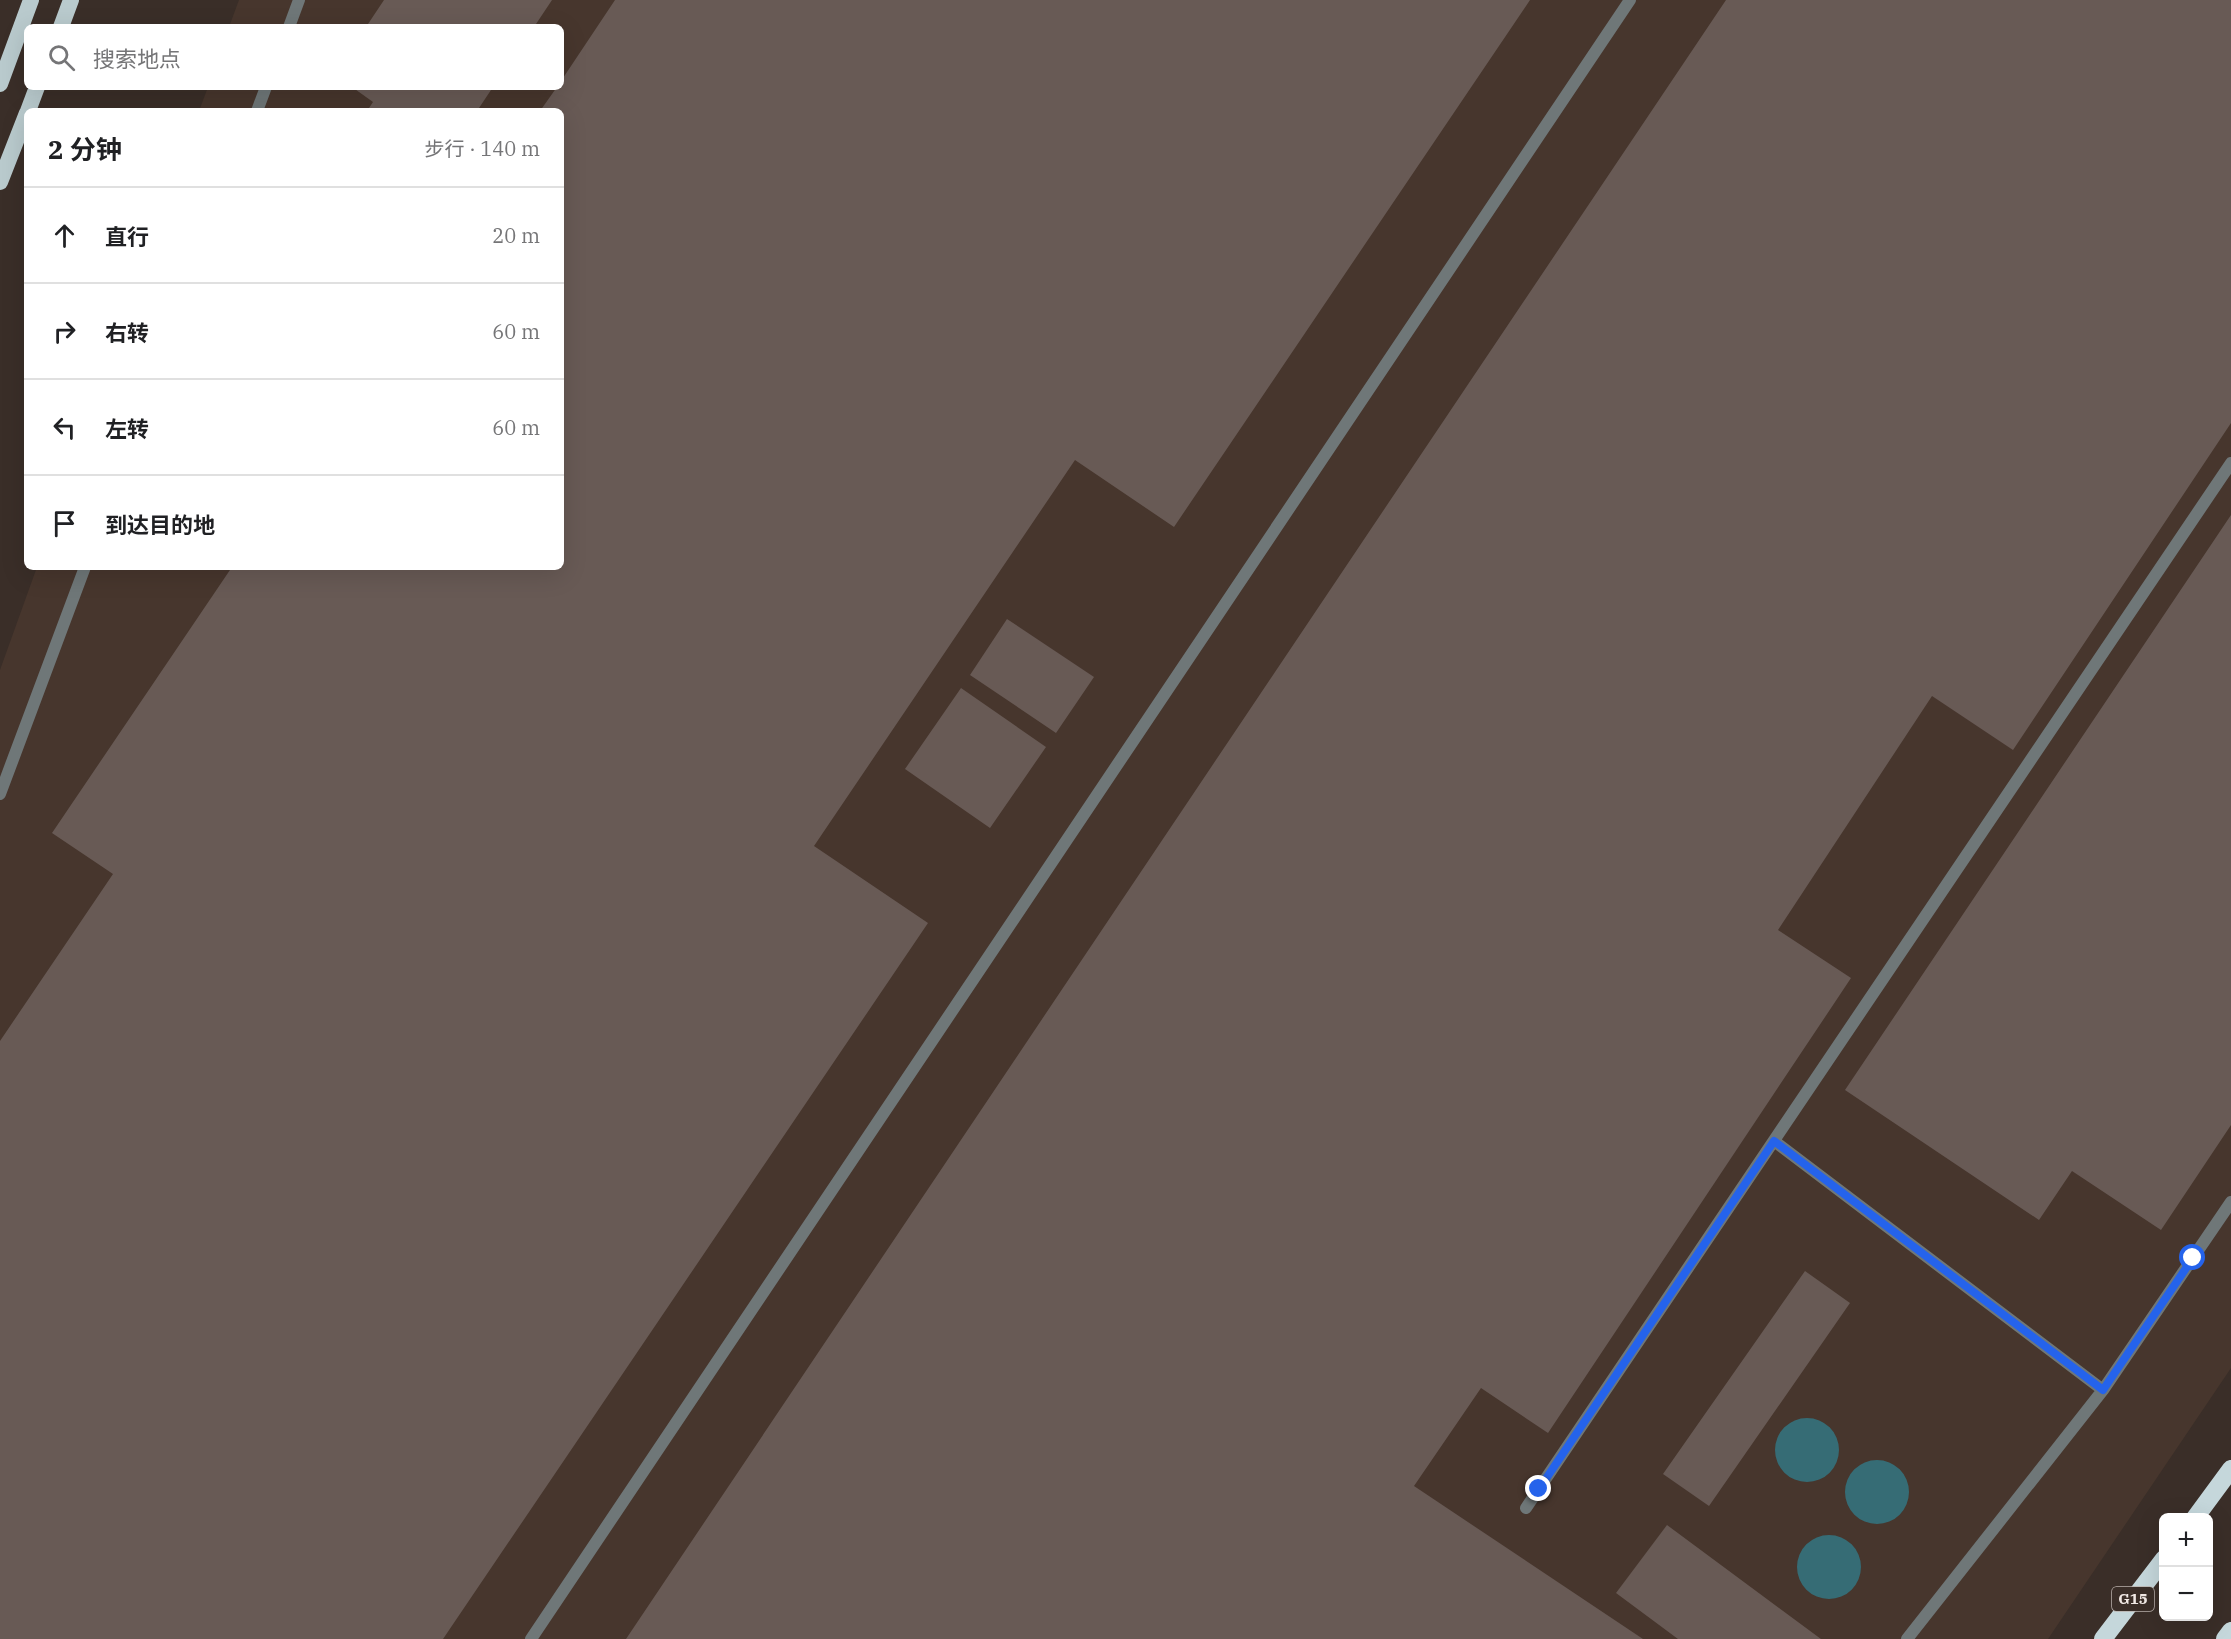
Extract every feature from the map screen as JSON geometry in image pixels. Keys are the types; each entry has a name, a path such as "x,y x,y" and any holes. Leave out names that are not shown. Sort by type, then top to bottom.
{"highway":[{"path":"0,84 31,0"},
{"path":"62,24 71,0"},
{"path":"29,108 36,90"},
{"path":"0,182 24,120"},
{"path":"2199,1513 2231,1469"},
{"name":"G15","path":"2103,1639 2159,1564"},
{"path":"2225,1639 2231,1631"}],"lane":[{"path":"290,24 299,0"},
{"path":"531,1639 1630,0"},
{"path":"258,108 265,90"},
{"path":"1526,1508 2231,463"},
{"path":"0,794 84,570"},
{"path":"1774,1141 2103,1390"},
{"path":"1907,1639 2103,1390 2231,1202"}],"shaded area":[{"path":"239,0 2231,0 2231,1368 2048,1639 0,1639 0,670 36,570 564,570 564,108 200,108 207,90 564,90 564,24 230,24"}],"water":[{"path":"1801,1418 1813,1418 1830,1427 1837,1438 1839,1450 1837,1462 1830,1473 1813,1482 1801,1482 1789,1477 1780,1468 1775,1456 1775,1444 1780,1432 1789,1423"},
{"path":"1871,1460 1883,1460 1900,1469 1907,1480 1909,1492 1907,1504 1900,1515 1883,1524 1871,1524 1859,1519 1850,1510 1845,1498 1845,1486 1850,1474 1859,1465"},
{"path":"1823,1535 1835,1535 1852,1544 1859,1555 1861,1567 1859,1579 1852,1590 1835,1599 1823,1599 1811,1594 1802,1585 1797,1573 1797,1561 1802,1549 1811,1540"}],"building":[{"path":"384,0 552,0 536,24 368,24"},
{"path":"615,0 1530,0 1174,527 1075,460 814,846 928,923 443,1639 0,1639 0,1041 113,874 52,833 230,570 564,570 564,108 542,108 555,90 564,90 564,76"},
{"path":"1726,0 2231,0 2231,423 2013,750 1932,696 1778,930 1851,978 1548,1433 1481,1388 1414,1486 1643,1639 626,1639"},
{"path":"356,90 491,90 479,108 369,108 373,102"},
{"path":"2231,515 2231,1125 2161,1230 2072,1171 2039,1220 1845,1090"},
{"path":"1007,619 1094,677 1056,733 970,675"},
{"path":"961,688 1046,747 990,828 905,769"},
{"path":"1805,1271 1850,1303 1709,1506 1663,1474"},
{"path":"1667,1525 1821,1639 1678,1639 1616,1593"}],"route":[{"path":"1539,1489 1774,1141 2103,1390 2193,1258"}]}
